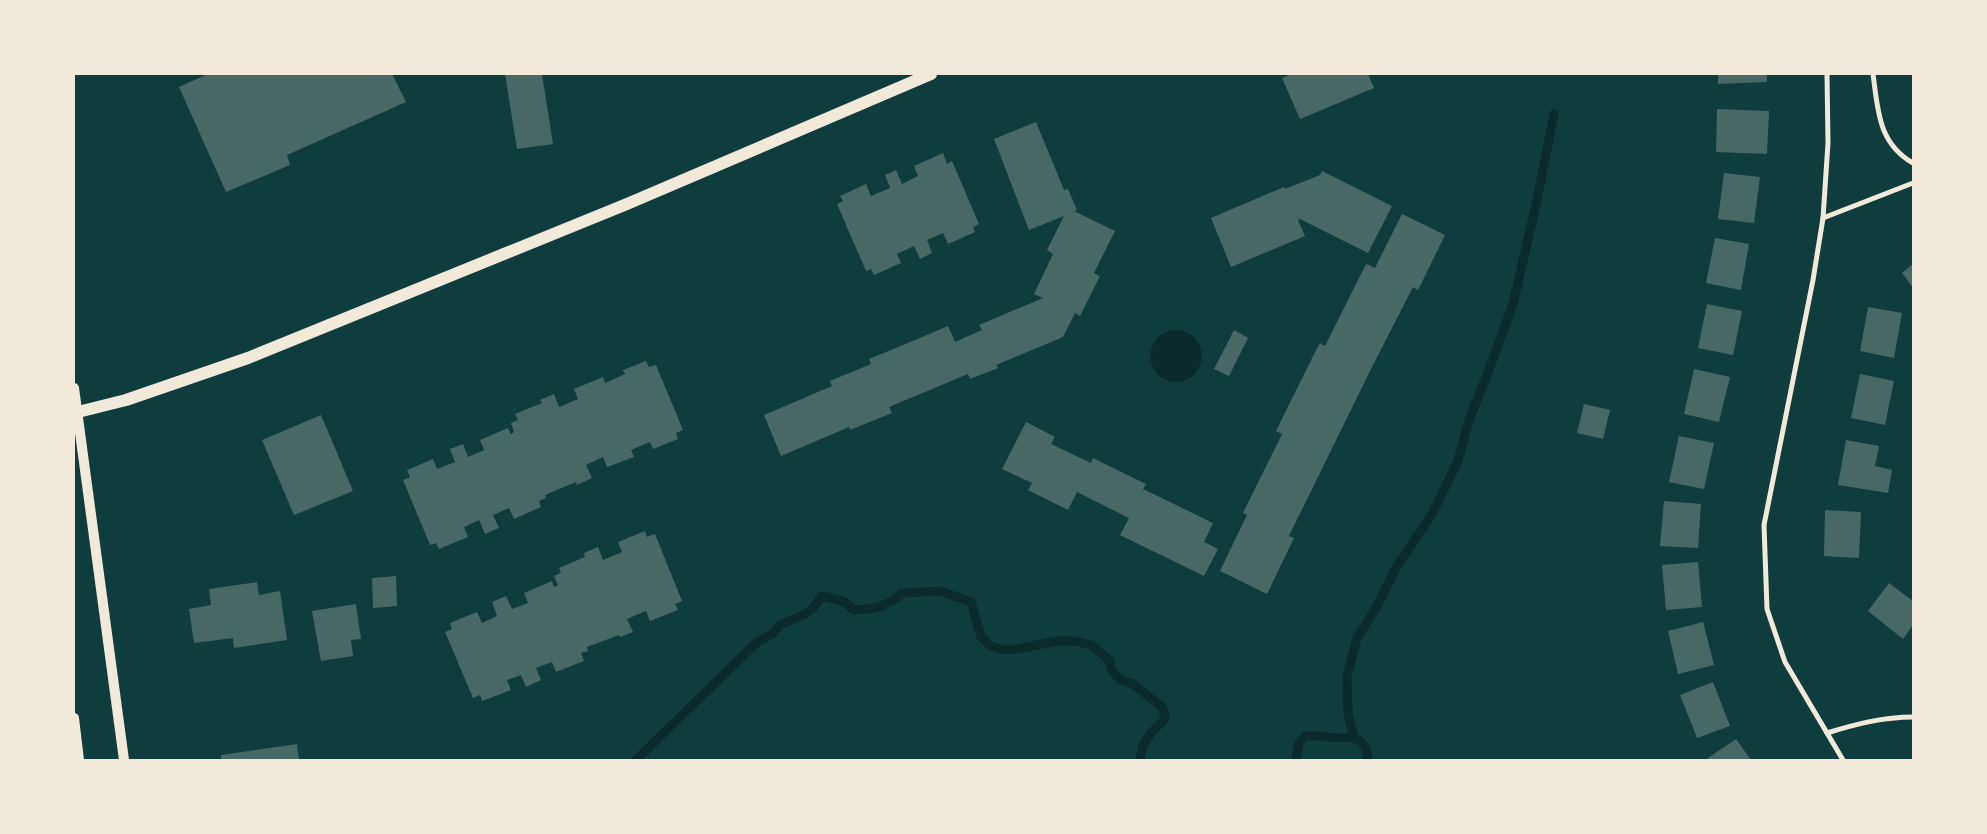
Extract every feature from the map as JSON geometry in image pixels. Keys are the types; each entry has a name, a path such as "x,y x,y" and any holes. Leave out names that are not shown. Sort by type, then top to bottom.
{"main road":[{"path":"75,412 126,400 248,358 635,200 930,74"},
{"path":"74,388 75,412 124,760"},
{"path":"74,718 80,760"}],"street":[{"path":"1827,74 1828,142 1823,218 1813,280 1764,525 1767,609 1785,662 1843,760"},
{"path":"1873,74 1883,131 1890,144 1900,155 1913,163"},
{"path":"1823,218 1913,183"},
{"path":"1827,733 1867,721 1894,717 1913,717"}],"water":[{"path":"1171,330 1181,330 1195,337 1202,351 1202,361 1195,375 1181,382 1171,382 1161,378 1154,371 1150,361 1150,351 1154,341 1161,334"}],"building":[{"path":"208,74 392,74 406,102 287,155 290,165 226,192 179,87"},
{"path":"505,74 542,74 553,144 517,149"},
{"path":"1288,74 1368,74 1374,88 1300,119 1282,78"},
{"path":"1718,74 1767,74 1767,82 1718,84"},
{"path":"1717,109 1769,111 1767,154 1716,152"},
{"path":"1036,122 1064,190 1068,189 1077,210 1074,211 1115,231 1094,273 1100,276 1080,316 1075,313 1063,337 996,365 998,368 970,379 968,374 889,407 892,413 850,430 849,427 781,456 764,415 832,386 830,381 871,364 869,359 948,326 955,342 982,330 979,325 1043,298 1034,294 1053,254 1047,250 1064,216 1029,230 994,139"},
{"path":"943,153 947,164 952,161 979,224 973,227 975,232 948,244 943,233 927,240 932,253 920,259 914,246 897,254 901,263 874,275 871,269 866,271 837,204 843,201 840,196 866,184 871,196 890,188 885,175 896,170 902,184 918,176 914,166"},
{"path":"1322,171 1392,206 1368,253 1300,219 1298,220 1305,236 1231,267 1211,218 1284,187 1285,189 1320,175"},
{"path":"1724,173 1760,177 1754,223 1718,219"},
{"path":"1402,214 1445,235 1418,290 1413,287 1371,369 1289,536 1294,538 1267,594 1220,571 1247,515 1243,513 1282,434 1276,431 1317,348 1320,343 1325,346 1366,264 1375,268"},
{"path":"1715,238 1749,244 1741,290 1706,283"},
{"path":"1913,264 1913,288 1902,273"},
{"path":"1707,304 1742,311 1733,355 1698,348"},
{"path":"1868,307 1902,313 1894,358 1860,351"},
{"path":"1234,330 1248,338 1229,376 1214,369"},
{"path":"646,361 649,367 656,365 683,430 676,433 678,439 653,449 650,442 631,450 634,457 607,467 603,457 586,465 592,478 577,485 576,482 545,495 546,498 539,501 541,507 514,519 509,508 493,515 499,528 485,534 479,520 464,527 468,537 439,549 436,543 430,545 403,480 410,477 407,470 433,459 437,469 455,462 450,449 463,444 468,457 484,450 480,440 508,428 511,434 514,432 511,423 518,420 515,414 542,403 540,400 554,394 559,407 578,399 574,389 603,377 605,383 625,374 623,370"},
{"path":"1694,369 1730,377 1719,422 1684,414"},
{"path":"1860,374 1894,381 1885,425 1851,418"},
{"path":"1584,404 1610,410 1603,439 1577,433"},
{"path":"321,415 353,491 294,515 262,440"},
{"path":"1026,422 1055,437 1051,444 1091,463 1093,458 1146,484 1143,489 1213,523 1204,542 1218,549 1204,576 1120,535 1129,518 1077,492 1068,510 1028,490 1032,483 1002,469"},
{"path":"1679,436 1714,443 1704,489 1669,482"},
{"path":"1846,440 1879,446 1875,466 1892,470 1888,493 1838,485"},
{"path":"1664,501 1701,504 1698,548 1660,546"},
{"path":"1825,510 1861,512 1859,558 1824,556"},
{"path":"645,531 647,537 655,534 682,601 675,604 678,610 650,621 646,611 627,619 633,632 587,647 588,651 581,653 584,661 556,672 552,662 536,668 541,680 526,687 521,675 507,680 511,690 482,701 480,695 473,698 445,632 452,629 450,623 477,612 482,623 497,616 492,602 506,596 512,609 528,603 524,593 552,581 554,587 558,585 554,576 561,573 559,568 585,557 584,553 598,547 603,560 622,552 618,542"},
{"path":"1698,562 1702,607 1666,610 1662,565"},
{"path":"396,576 397,606 373,608 372,578"},
{"path":"257,582 259,595 280,591 287,640 234,648 233,638 194,643 189,609 211,605 209,589"},
{"path":"1889,583 1913,601 1913,625 1903,639 1868,611"},
{"path":"356,604 361,639 351,640 353,656 321,661 312,611"},
{"path":"1703,622 1714,665 1678,674 1668,631"},
{"path":"1713,682 1730,726 1697,738 1680,695"},
{"path":"1736,739 1751,760 1709,760 1708,758"},
{"path":"297,744 299,760 221,760 221,755"}],"waterway":[{"path":"1354,738 1348,714 1347,676 1357,638 1377,606 1396,568 1432,514 1458,461 1469,420 1513,304 1537,200 1554,114"},
{"path":"636,760 757,642 772,634 780,625 805,614 813,608 822,596 843,601 854,610 868,609 886,604 902,593 940,591 971,602 981,637 991,646 1003,650 1057,641 1075,641 1091,645 1109,660 1112,671 1121,680 1133,684 1162,707 1165,714 1164,720 1143,745 1140,760"},
{"path":"1296,760 1299,743 1306,736 1357,739 1365,747 1367,760"}]}
